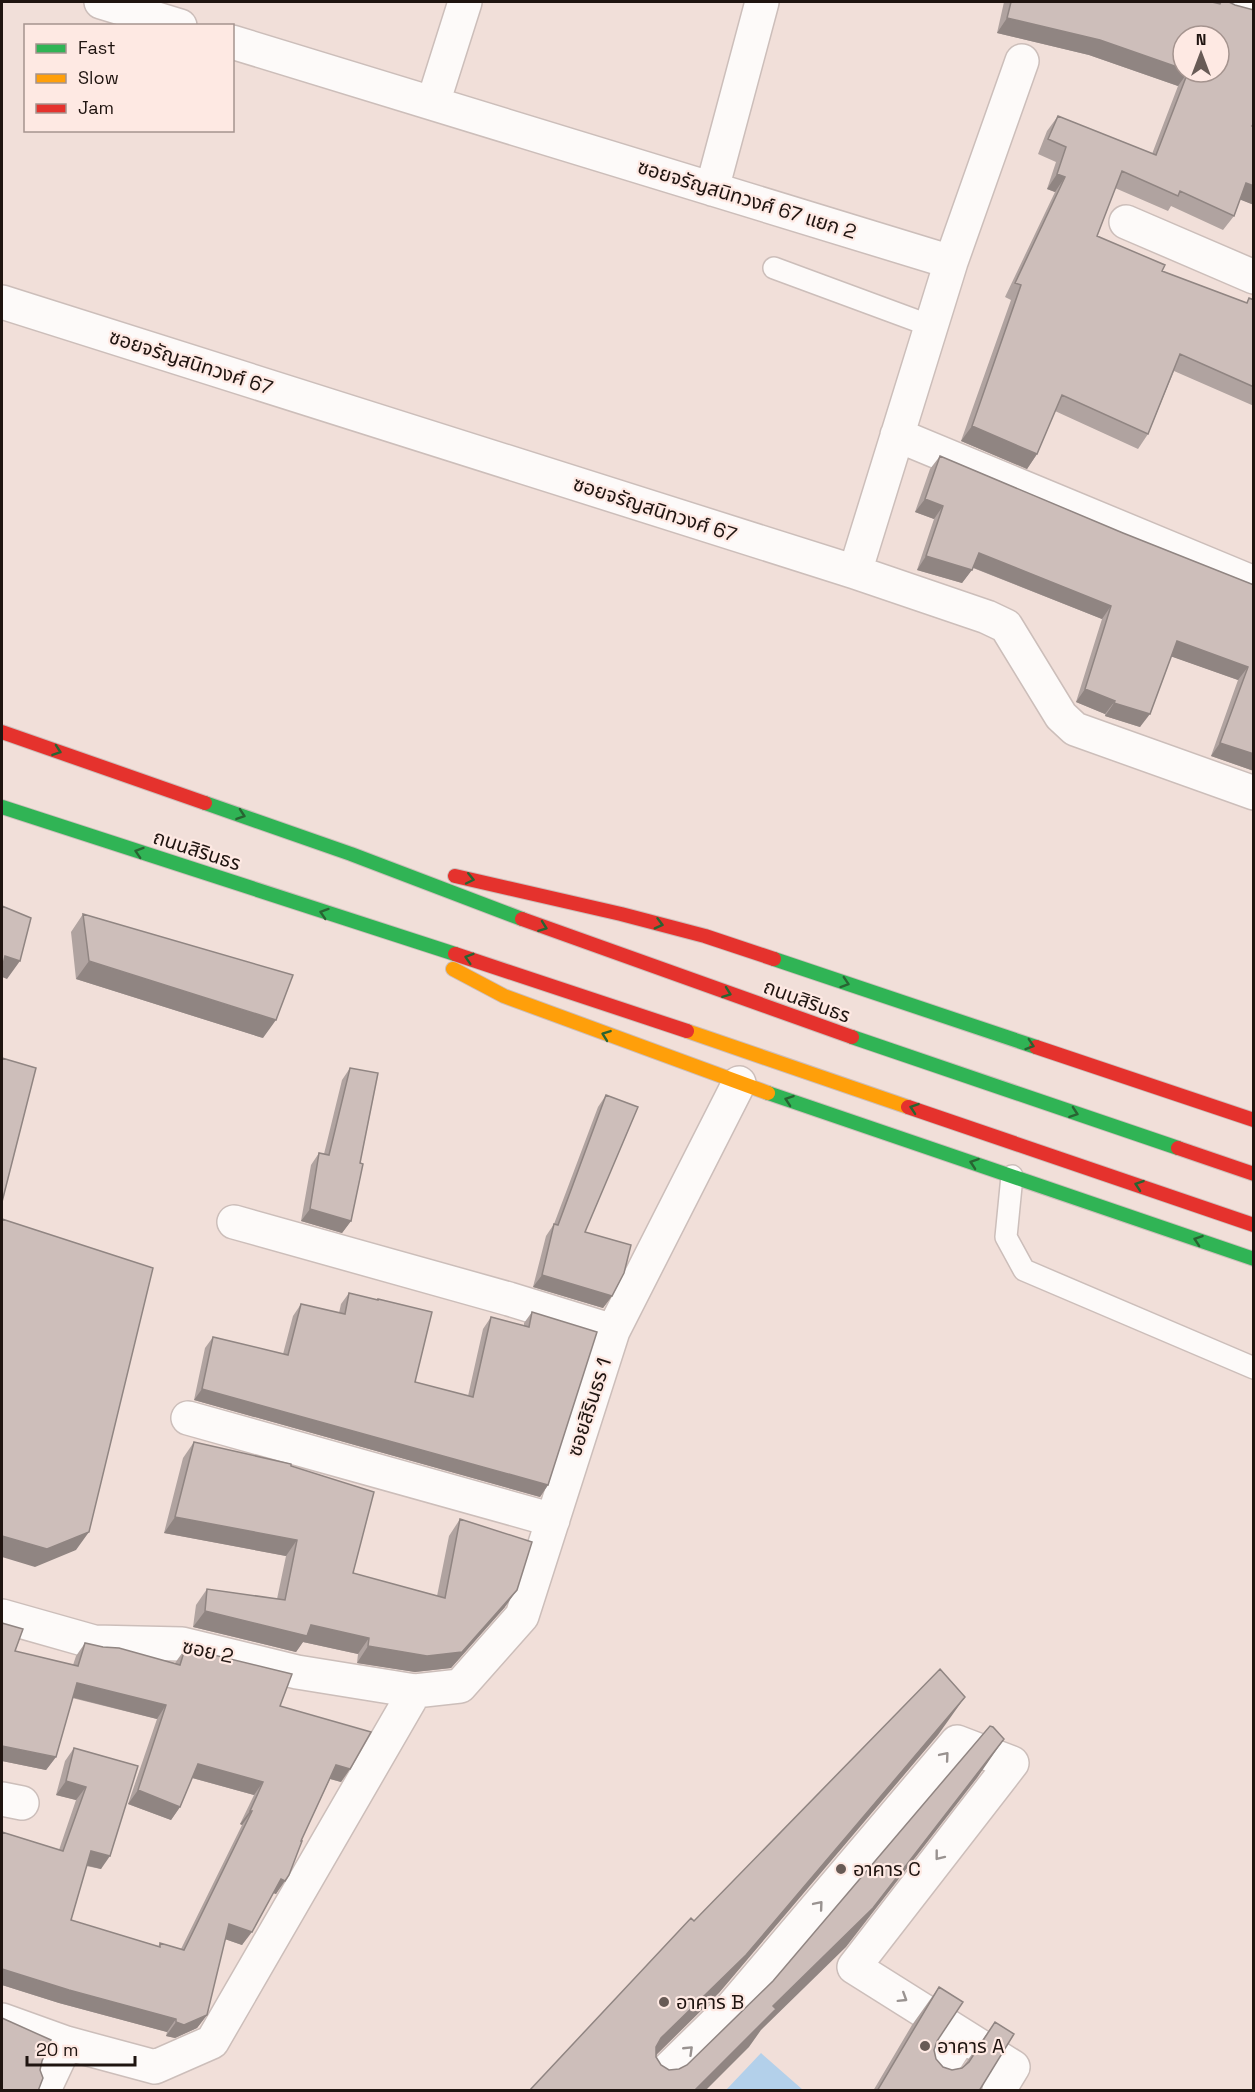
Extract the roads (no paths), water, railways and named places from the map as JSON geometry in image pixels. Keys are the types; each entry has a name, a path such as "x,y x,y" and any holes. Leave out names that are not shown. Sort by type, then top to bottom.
{"main road":[{"name":"ถนนสิรินธร","path":"2,732 351,854 543,927 840,1033 1254,1174"},
{"name":"ถนนสิรินธร","path":"2,807 540,981 1254,1225"},
{"name":"ถนนสิรินธร","path":"351,854 529,891 705,936 1254,1120"},
{"name":"ถนนสิรินธร","path":"380,931 504,996 739,1083 1254,1259"}],"street":[{"path":"101,2 173,24"},
{"path":"433,103 465,2"},
{"path":"712,189 762,2"},
{"path":"1230,2 1254,8"},
{"name":"ซอยจรัญสนิทวงศ์ 67 แยก 2","path":"234,43 951,262"},
{"path":"855,572 951,262 1022,61"},
{"path":"1126,222 1254,277"},
{"name":"ซอยจรัญสนิทวงศ์ 67","path":"2,302 855,572 987,617 1006,627 1061,716 1075,729 1254,793"},
{"path":"897,435 1254,583"},
{"name":"ซอยสิรินธร 1","path":"415,1691 460,1686 522,1616 613,1331 739,1083"},
{"path":"234,1222 613,1331"},
{"path":"188,1418 553,1520"},
{"name":"ซอย 2","path":"2,1616 94,1642 182,1644 297,1672 415,1691"},
{"path":"2,2020 66,2043 154,2067 212,2042 415,1691"},
{"path":"647,2091 733,2006 957,1742 1012,1763 854,1967 1013,2067 999,2091"},
{"path":"926,2091 962,2035"},
{"path":"44,2091 66,2043"}],"lane":[{"path":"774,268 931,326"},
{"path":"1012,1176 1006,1237 1024,1269 1254,1368"}],"water":[{"path":"761,2053 803,2090 726,2090"}],"place":[{"name":"อาคาร C","path":"841,1869"},
{"name":"อาคาร B","path":"664,2002"},
{"name":"อาคาร A","path":"925,2046"}]}
